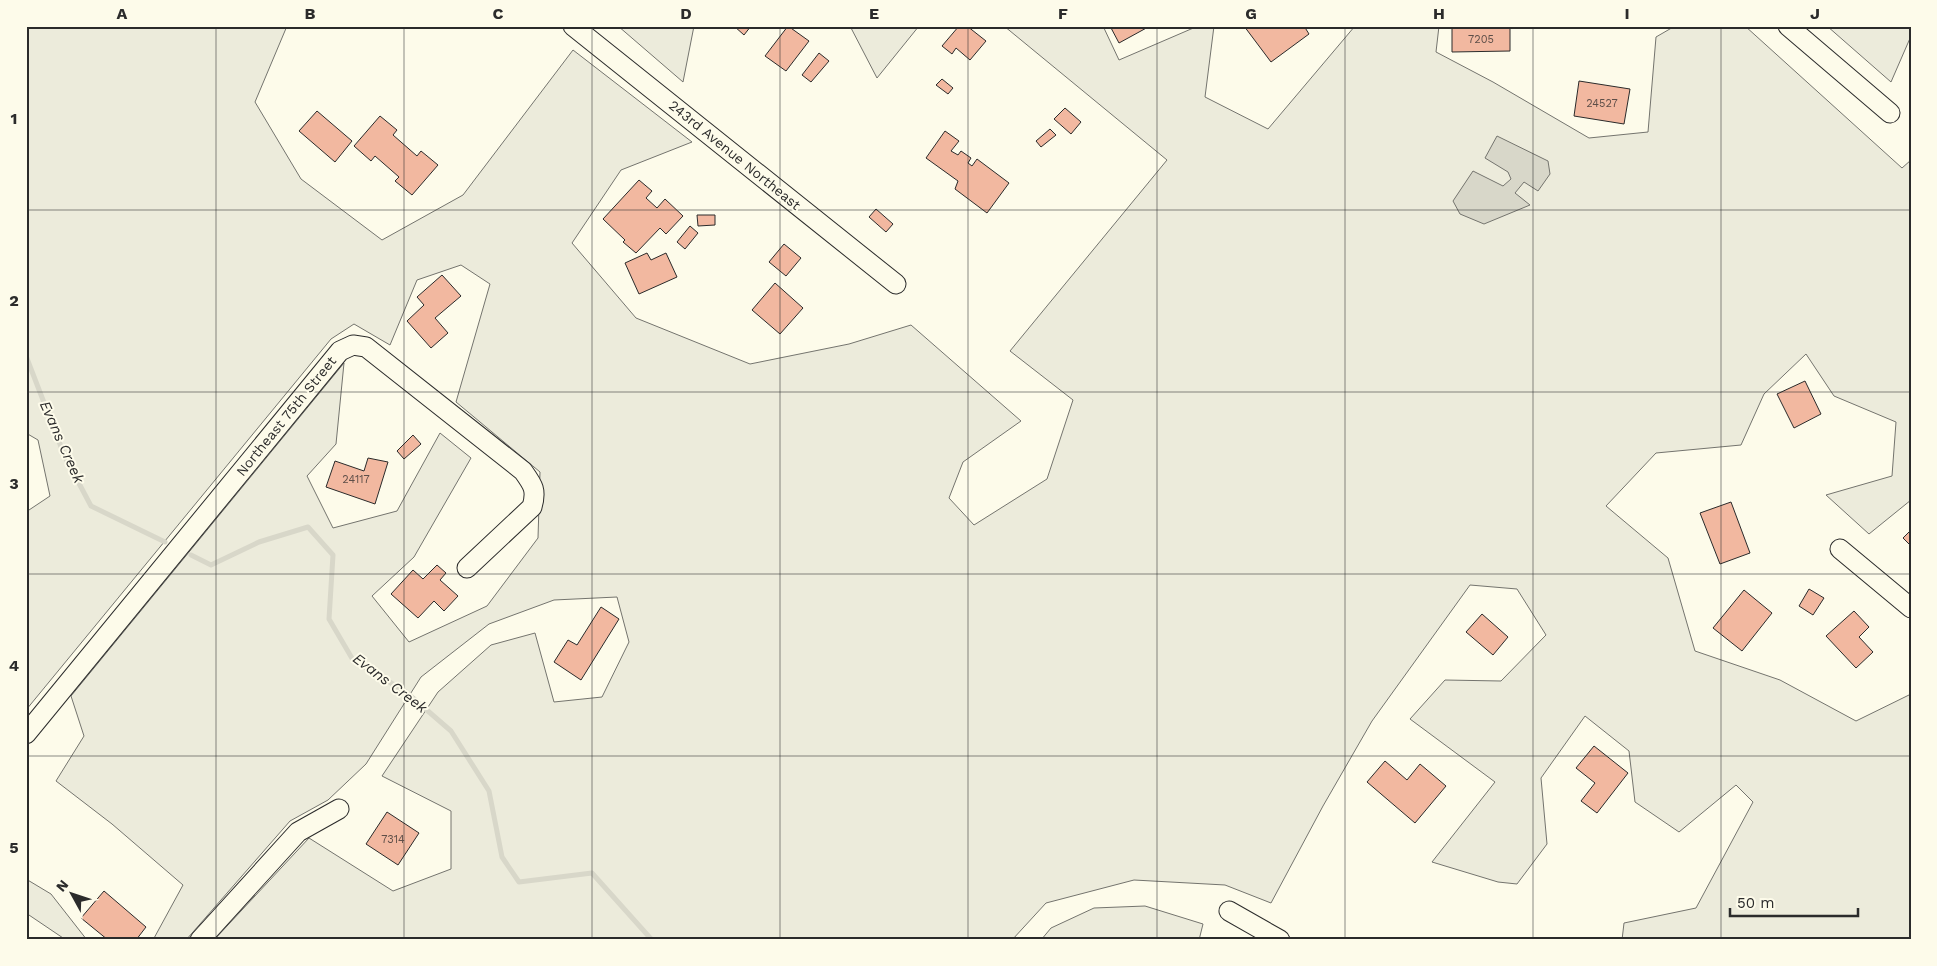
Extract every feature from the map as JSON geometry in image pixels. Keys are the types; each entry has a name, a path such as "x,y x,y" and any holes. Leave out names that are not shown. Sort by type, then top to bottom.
{"street":[{"name":"243rd Avenue Northeast","path":"573,26 896,284"},
{"path":"1788,26 1890,113"},
{"name":"Northeast 75th Street","path":"26,734 340,350 353,344 366,347 523,471 532,483 535,495 532,507 467,568"},
{"path":"1840,549 1911,608"},
{"path":"200,940 298,832 339,808"},
{"path":"1229,911 1280,940"}],"shaded area":[{"path":"26,26 287,26 255,102 301,179 382,240 463,195 573,50 692,142 621,170 572,243 636,318 750,364 849,344 911,325 1021,421 963,462 949,498 974,525 1047,479 1073,400 1010,351 1167,160 1004,26 1103,26 1119,60 1198,26 1214,26 1205,97 1268,129 1355,26 1439,26 1436,52 1493,82 1589,138 1648,132 1656,37 1675,26 1745,26 1902,168 1911,160 1911,500 1869,534 1826,495 1892,476 1896,422 1834,396 1806,354 1764,394 1741,445 1656,453 1606,506 1668,558 1695,651 1780,680 1856,721 1911,694 1911,940 1622,940 1624,923 1696,908 1753,802 1736,785 1679,832 1635,802 1629,751 1585,716 1541,778 1547,844 1517,884 1498,882 1432,862 1495,782 1410,719 1445,680 1501,681 1546,635 1517,589 1470,585 1372,721 1323,806 1271,903 1225,885 1134,880 1046,903 1012,940 214,940 309,838 393,891 451,869 451,811 382,776 438,692 491,645 535,633 554,702 602,697 629,642 617,597 554,600 489,624 421,677 366,764 328,800 290,821 186,940 153,940 183,885 112,824 56,781 84,736 71,696 344,363 336,444 307,476 333,528 397,511 440,433 471,458 414,557 372,596 409,642 487,606 538,538 540,472 456,402 490,284 461,265 417,280 390,345 354,324 331,339 26,710 26,512 50,496 38,440 26,433"},
{"path":"618,26 694,26 683,82"},
{"path":"850,26 919,26 877,78"},
{"path":"1827,26 1911,26 1911,36 1891,82"},
{"path":"1497,136 1548,161 1550,174 1538,191 1524,182 1515,193 1530,205 1484,224 1460,214 1453,201 1473,171 1503,186 1511,179 1508,172 1485,158"},
{"path":"26,879 51,894 87,940 66,940 26,913"},
{"path":"1145,906 1203,924 1199,940 1041,940 1051,928 1094,908"}],"building":[{"path":"734,26 751,26 744,35"},
{"path":"788,26 809,41 786,71 765,56"},
{"path":"959,26 967,26 986,41 970,60 956,48 952,54 942,46"},
{"path":"1110,26 1150,26 1119,43"},
{"path":"1244,26 1304,26 1309,34 1271,62"},
{"path":"1452,26 1510,26 1510,51 1452,52"},
{"path":"819,53 829,61 811,82 802,75"},
{"path":"942,79 953,88 948,94 936,85"},
{"path":"1579,81 1630,89 1624,124 1574,116"},
{"path":"1065,108 1081,122 1071,134 1054,119"},
{"path":"317,111 352,141 335,162 299,131"},
{"path":"380,116 397,130 393,135 417,156 421,151 438,165 412,195 395,181 399,177 375,156 371,161 354,146"},
{"path":"1050,129 1056,135 1041,147 1036,141"},
{"path":"945,131 959,141 951,151 958,155 961,151 971,158 968,163 972,166 977,159 1009,183 987,213 955,189 958,181 926,158"},
{"path":"639,180 652,191 646,198 657,208 665,199 683,216 666,234 660,228 636,253 623,242 625,240 603,219"},
{"path":"876,209 893,224 886,232 869,217"},
{"path":"697,215 715,215 715,225 698,226"},
{"path":"690,226 698,233 685,249 677,242"},
{"path":"784,244 801,258 786,276 769,262"},
{"path":"647,253 651,260 666,253 677,277 639,294 625,263"},
{"path":"442,275 461,296 435,318 448,333 431,348 407,321 424,305 417,297"},
{"path":"775,283 803,308 780,334 752,310"},
{"path":"1805,381 1821,414 1794,428 1777,394"},
{"path":"413,435 421,444 404,459 397,451"},
{"path":"368,458 388,462 375,504 326,487 335,461 364,471"},
{"path":"1731,502 1750,553 1720,564 1700,513"},
{"path":"1911,530 1911,546 1903,538"},
{"path":"437,565 446,573 440,580 458,596 444,611 434,601 418,618 391,594 413,570 423,579"},
{"path":"1809,589 1824,598 1813,615 1799,606"},
{"path":"1744,590 1772,613 1742,651 1713,628"},
{"path":"601,607 619,619 581,680 554,662 568,640 577,645"},
{"path":"1854,611 1869,627 1859,637 1873,652 1856,668 1826,636"},
{"path":"1482,614 1508,637 1493,655 1466,632"},
{"path":"1594,746 1628,773 1597,813 1581,801 1595,783 1576,768"},
{"path":"1385,761 1407,780 1420,764 1446,786 1415,823 1367,782"},
{"path":"387,812 419,833 398,865 366,844"},
{"path":"104,891 146,927 136,940 108,940 81,918"}],"waterway":[{"name":"Evans Creek","path":"26,356 65,457 91,506 165,542"},
{"name":"Evans Creek","path":"191,555 211,565 259,542 308,527 333,555 329,619 353,660 406,692 451,731 489,791 502,857 519,882 592,873 652,940"}]}
